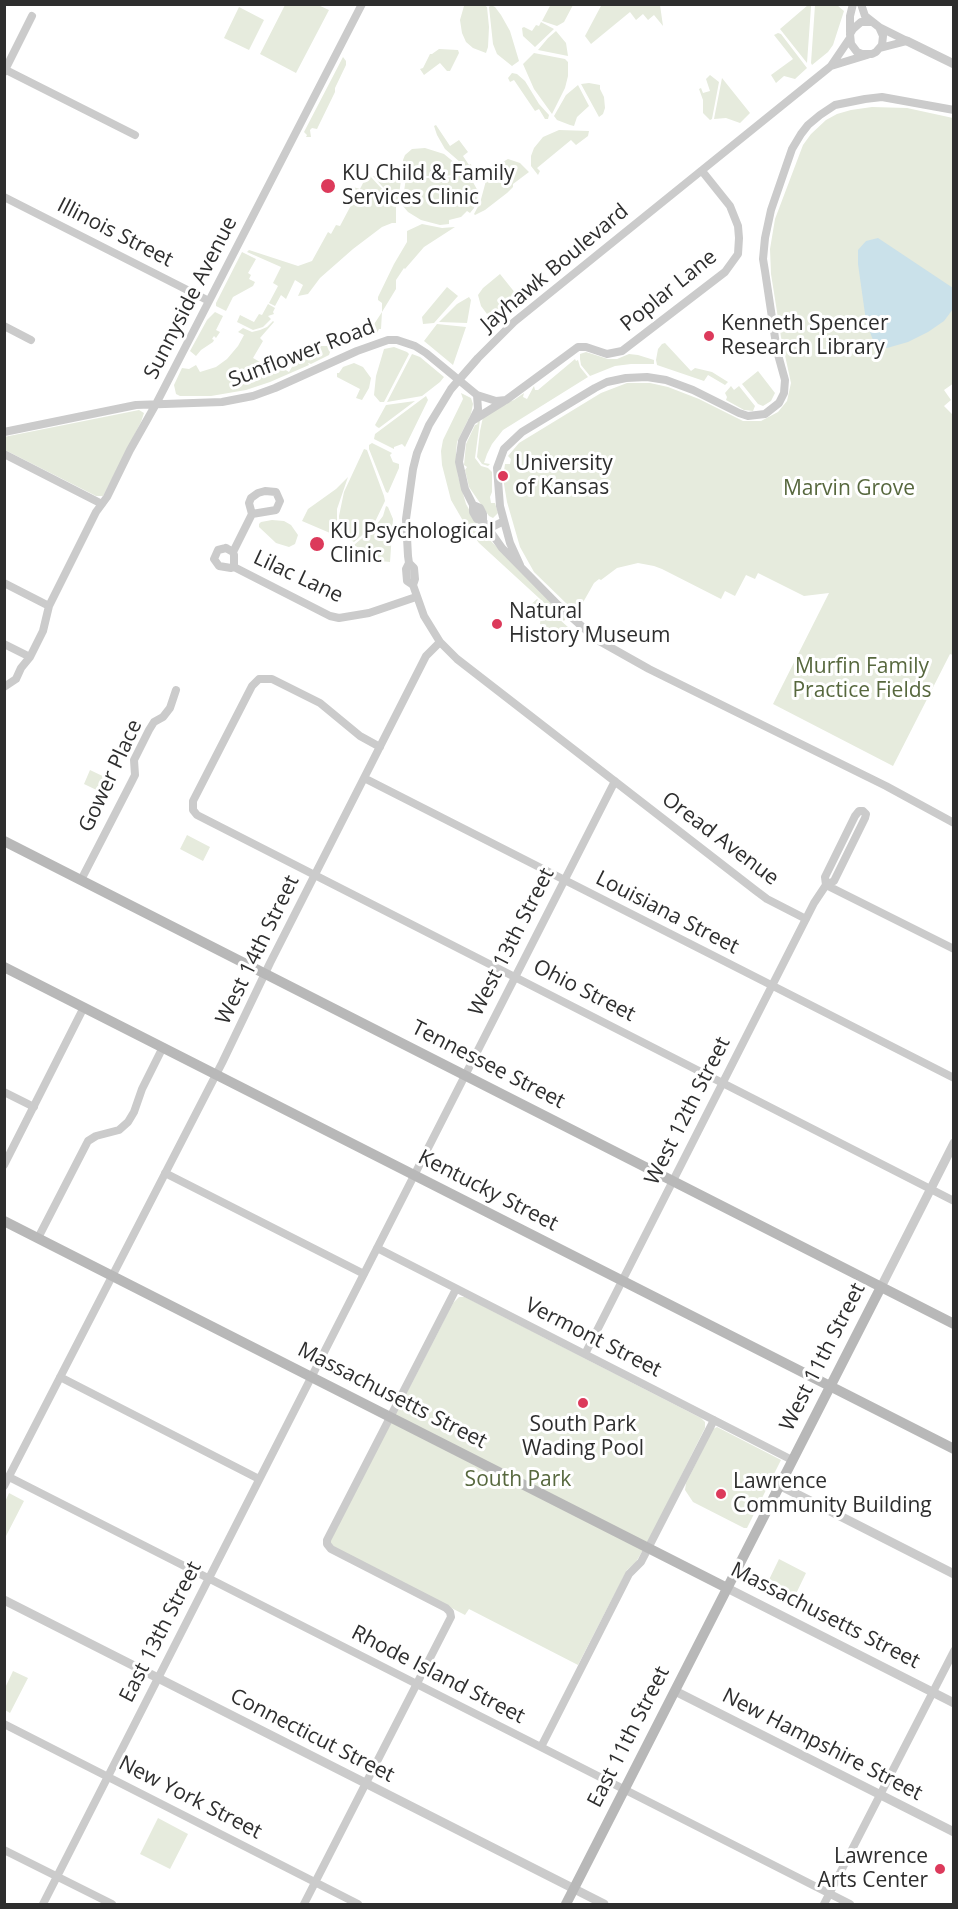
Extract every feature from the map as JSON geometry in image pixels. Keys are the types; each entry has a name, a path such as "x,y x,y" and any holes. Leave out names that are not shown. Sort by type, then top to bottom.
{"main road":[{"name":"Tennessee Street","path":"4,841 954,1324"},
{"name":"Kentucky Street","path":"4,967 954,1449"},
{"name":"Massachusetts Street","path":"4,1221 727,1588"},
{"name":"West 11th Street","path":"727,1588 881,1287"},
{"name":"East 11th Street","path":"566,1905 727,1588"}],"street":[{"name":"Sunnyside Avenue","path":"4,687 16,679 30,657 43,631 49,606 96,512 107,497 156,404 362,4"},
{"path":"853,4 850,16 850,36 854,49 867,55 876,52 883,40 879,27"},
{"path":"861,4 865,16 871,22 954,64"},
{"path":"32,16 5,70 135,135"},
{"path":"850,36 856,25 866,21 871,22"},
{"name":"Jayhawk Boulevard","path":"615,781 457,659 440,642 424,616 416,597 413,585 414,568 409,563 406,519 412,469 432,419 459,379 492,343 514,322 831,66 850,36"},
{"path":"880,48 907,41"},
{"name":"Jayhawk Boulevard","path":"831,66 867,55"},
{"path":"520,565 510,543 504,521 497,479 498,460 504,449 522,432 608,382 626,378 657,378 693,390 748,416 765,414 774,408 784,393 785,380 777,351 763,259 771,210 797,141 808,125 835,105 882,97 954,110"},
{"name":"Poplar Lane","path":"472,421 521,390 574,349 586,347 607,354 626,349 725,272 738,254 740,238 738,226 730,206 702,171"},
{"name":"Illinois Street","path":"4,197 209,301"},
{"path":"4,326 31,340"},
{"name":"Sunflower Road","path":"4,432 136,405 222,402 253,396 349,354 388,340 397,340 415,346 477,395"},
{"path":"506,400 477,395 478,408 462,441 459,462 465,489 473,505 473,512 477,519 483,521 502,548 587,632 621,654 886,786 954,823"},
{"path":"4,454 102,504"},
{"name":"Lilac Lane","path":"234,567 232,552 252,514"},
{"path":"488,529 504,521"},
{"name":"Lilac Lane","path":"232,552 226,548 220,549 214,559 219,566 234,567 330,616 339,618 369,613 416,597"},
{"path":"4,584 49,606"},
{"name":"West 14th Street","path":"4,1486 216,1074 426,656 440,642"},
{"path":"4,644 30,657"},
{"name":"Ohio Street","path":"380,747 360,736 320,703 272,679 263,678 255,682 193,801 193,810 197,815 954,1201"},
{"name":"Gower Place","path":"81,880 132,781 135,774 134,760 149,729 154,722 167,713 176,690"},
{"name":"Louisiana Street","path":"364,778 954,1078"},
{"name":"West 13th Street","path":"311,1377 615,781"},
{"name":"Oread Avenue","path":"615,781 754,890 806,919"},
{"name":"West 12th Street","path":"585,1354 806,919 826,885 834,881 865,818 866,814 863,811 855,816 825,877 826,885"},
{"path":"826,885 954,949"},
{"path":"4,1165 84,1007"},
{"path":"38,1238 88,1141 96,1136 119,1130 128,1122 163,1047"},
{"path":"4,1092 34,1107"},
{"name":"West 11th Street","path":"881,1287 954,1143"},
{"path":"165,1173 364,1274"},
{"name":"Vermont Street","path":"377,1248 792,1460"},
{"path":"304,1905 451,1614 444,1607 331,1549 327,1544 329,1534 456,1289"},
{"path":"60,1377 259,1479"},
{"name":"East 13th Street","path":"43,1905 311,1377"},
{"path":"541,1747 629,1574 637,1568 714,1420"},
{"name":"Rhode Island Street","path":"9,1477 850,1905"},
{"path":"779,1485 954,1575"},
{"name":"Massachusetts Street","path":"727,1588 954,1703"},
{"name":"Connecticut Street","path":"4,1600 604,1905"},
{"path":"824,1905 954,1651"},
{"name":"New Hampshire Street","path":"675,1691 954,1832"},
{"name":"New York Street","path":"4,1724 358,1905"},
{"path":"4,1850 112,1905"}],"green space":[{"path":"551,4 573,5 564,22 557,26 542,21"},
{"path":"602,4 660,5 663,26 654,15 648,20 643,14 636,20 630,12 591,44 585,36"},
{"path":"285,5 318,5 329,10 296,73 260,54"},
{"path":"484,5 487,7 489,27 486,53 473,48 466,42 460,20 464,6"},
{"path":"491,5 501,15 510,31 519,61 512,66 497,54 493,44 489,7"},
{"path":"808,5 811,7 807,63 780,29"},
{"path":"815,5 837,5 844,11 833,45 812,65 811,63"},
{"path":"239,7 264,20 249,50 224,38"},
{"path":"541,22 554,29 535,47 523,36 522,28 532,31"},
{"path":"556,31 566,43 568,56 538,50"},
{"path":"778,33 807,68 795,79 784,76 776,83 771,75 793,59 774,35"},
{"path":"439,49 458,50 459,53 450,71 447,71 440,63 424,75 420,69 423,68 430,54"},
{"path":"534,53 565,59 568,62 565,88 552,114 534,89 523,64"},
{"path":"343,57 346,65 335,92 317,129 312,128 311,137 306,137 304,132"},
{"path":"512,73 525,81 539,104 549,115 548,119 545,119 539,109 535,111 514,80 510,82 508,78"},
{"path":"710,75 719,82 710,120 703,113 703,100 699,89 701,88 703,93 710,91 706,79"},
{"path":"722,78 750,113 740,123 726,118 714,119"},
{"path":"581,84 600,85 604,97 605,108 599,117"},
{"path":"578,85 589,106 577,117 574,126 557,120 554,116 566,95"},
{"name":"Marvin Grove","path":"872,107 907,108 953,118 954,383 944,390 951,400 944,406 954,416 953,655 950,654 893,766 773,704 829,593 804,596 758,573 755,579 746,575 735,596 725,591 721,599 662,569 638,563 617,568 601,580 599,579 594,583 581,606 576,609 571,608 534,572 520,547 507,502 503,478 505,464 510,464 511,459 508,456 519,443 601,393 627,383 650,383 668,387 699,399 743,421 761,421 778,412 787,401 791,383 771,274 770,249 775,219 803,145 811,134 826,120 837,114"},
{"path":"436,125 450,146 459,140 468,152 463,156 469,165 471,164 472,169 468,169 445,149 437,135 434,126"},
{"path":"559,130 589,131 588,136 576,145 571,140 537,168 540,171 538,175 531,166 534,148 543,137"},
{"path":"425,148 444,154 467,173 445,176 405,176 403,160 405,155 412,149"},
{"path":"508,159 520,163 529,172 513,184 507,193 475,215 487,177"},
{"path":"364,173 370,176 396,204 396,223 382,227 353,249 320,278 308,294 298,296 303,285 295,280 286,299 281,295 275,306 269,303 278,286 273,283 281,267 247,252 249,250 298,266 312,261 328,232 331,234 336,225 340,226 358,192 353,187 360,189 364,181 361,179"},
{"path":"469,175 479,193 474,208 470,213 467,211 461,217 449,220 449,224 440,225 421,220 402,205 406,178 444,178"},
{"path":"373,176 401,180 398,202 390,195"},
{"path":"422,224 442,228 455,227 424,247 404,268 396,280 396,289 382,312 382,303 378,297 407,242 407,231"},
{"path":"242,252 256,259 248,273 251,275 249,279 255,282 253,286 233,297 226,311 216,306 216,303"},
{"path":"500,274 516,294 503,306 504,312 493,322 481,306 478,295"},
{"path":"447,287 458,296 434,323 423,324 422,317"},
{"path":"469,297 471,300 467,323 439,322 457,304"},
{"path":"268,304 275,308 274,314 268,316 271,319 263,327 253,330 237,322 240,315 254,322 259,314 262,315"},
{"path":"215,312 223,316 216,330 220,332 216,338 214,336 213,342 196,356 190,351 207,320"},
{"path":"382,312 381,329 376,335 365,338"},
{"path":"273,321 260,338 263,341 253,358 276,371 279,366 289,372 304,347 316,354 321,346 332,346 329,355 270,382 246,390 211,396 176,394 174,385 182,368 189,369 196,365 200,372 216,367 227,359 238,346 244,335 238,332 243,328 252,332 260,330"},
{"path":"437,324 466,327 453,365 424,341"},
{"path":"665,343 691,371 695,368 712,372 728,382 725,385 708,375 704,381 657,365 658,349"},
{"path":"394,347 409,354 384,402 380,402 374,395 376,376 384,349"},
{"path":"586,352 608,359 617,359 629,354 638,355 654,360 654,364 615,366 590,376 581,365 580,359 580,354"},
{"path":"412,354 420,357 444,377 422,396 387,402"},
{"path":"575,359 578,360 580,367 588,377 503,430 487,454 484,463 490,464 488,466 482,464 477,457 483,417 498,406 524,393 523,397 527,399 534,386 535,390 538,390"},
{"path":"354,363 363,367 371,378 369,388 362,400 356,398 360,389 337,377 337,373 343,367"},
{"path":"758,371 775,393 771,401 763,406 758,404 742,384"},
{"path":"731,386 734,390 739,386 755,406 753,411 744,410 726,400 725,393"},
{"path":"461,393 471,398 473,404 471,414 457,442 456,452 458,476 466,504 486,536 566,618 564,621 479,543 451,500 442,465 441,451 443,440 463,399"},
{"path":"426,396 428,400 405,447 402,444 394,449 374,439 375,434"},
{"path":"415,401 379,428 375,425 386,405"},
{"path":"139,410 144,413 141,422 103,496 96,496 5,450 4,437"},
{"path":"480,420 475,458 481,466 492,472 490,497 498,513 493,518 489,516 469,487 465,470 467,467 464,465 466,444"},
{"path":"372,443 392,453 390,455 393,462 399,464 388,493 369,449"},
{"path":"364,449 367,450 385,501 373,526 354,542 340,534 339,516 344,492"},
{"path":"348,477 337,509 337,536 302,521 308,509 336,489"},
{"path":"386,506 393,519 390,562 380,561 354,545 374,528 383,516"},
{"path":"284,521 291,525 298,535 295,544 289,547 276,543 259,527 261,522"},
{"path":"537,599 569,628 569,633 565,637 560,640 554,638 554,632 540,624 541,616 527,608"},
{"path":"90,770 115,782 109,796 84,784"},
{"path":"187,835 210,847 203,861 180,849"},
{"name":"South Park","path":"459,1297 465,1297 705,1422 705,1428 653,1532 636,1562 627,1570 578,1665 469,1609 465,1615 330,1543 386,1430 453,1303"},
{"path":"717,1427 781,1460 747,1528 693,1502 685,1490 686,1483 713,1429"},
{"path":"9,1493 24,1501 6,1536 4,1535 5,1502"},
{"path":"779,1559 806,1573 792,1602 765,1588"},
{"path":"13,1671 28,1678 10,1713 5,1710 5,1688"},
{"path":"158,1818 188,1834 170,1869 140,1854"}],"water":[{"path":"878,238 953,288 953,309 944,321 908,342 887,348 874,343 866,321 858,264 858,250 866,241"}],"place":[{"name":"KU Child & Family Services Clinic","path":"328,186"},
{"name":"Kenneth Spencer Research Library","path":"709,336"},
{"name":"University of Kansas","path":"503,476"},
{"name":"KU Psychological Clinic","path":"317,544"},
{"name":"Natural History Museum","path":"497,624"},
{"name":"South Park Wading Pool","path":"583,1403"},
{"name":"Lawrence Community Building","path":"721,1494"},
{"name":"Lawrence Arts Center","path":"940,1869"}],"park label":[{"name":"Murfin Family Practice Fields","path":"862,679"}]}
